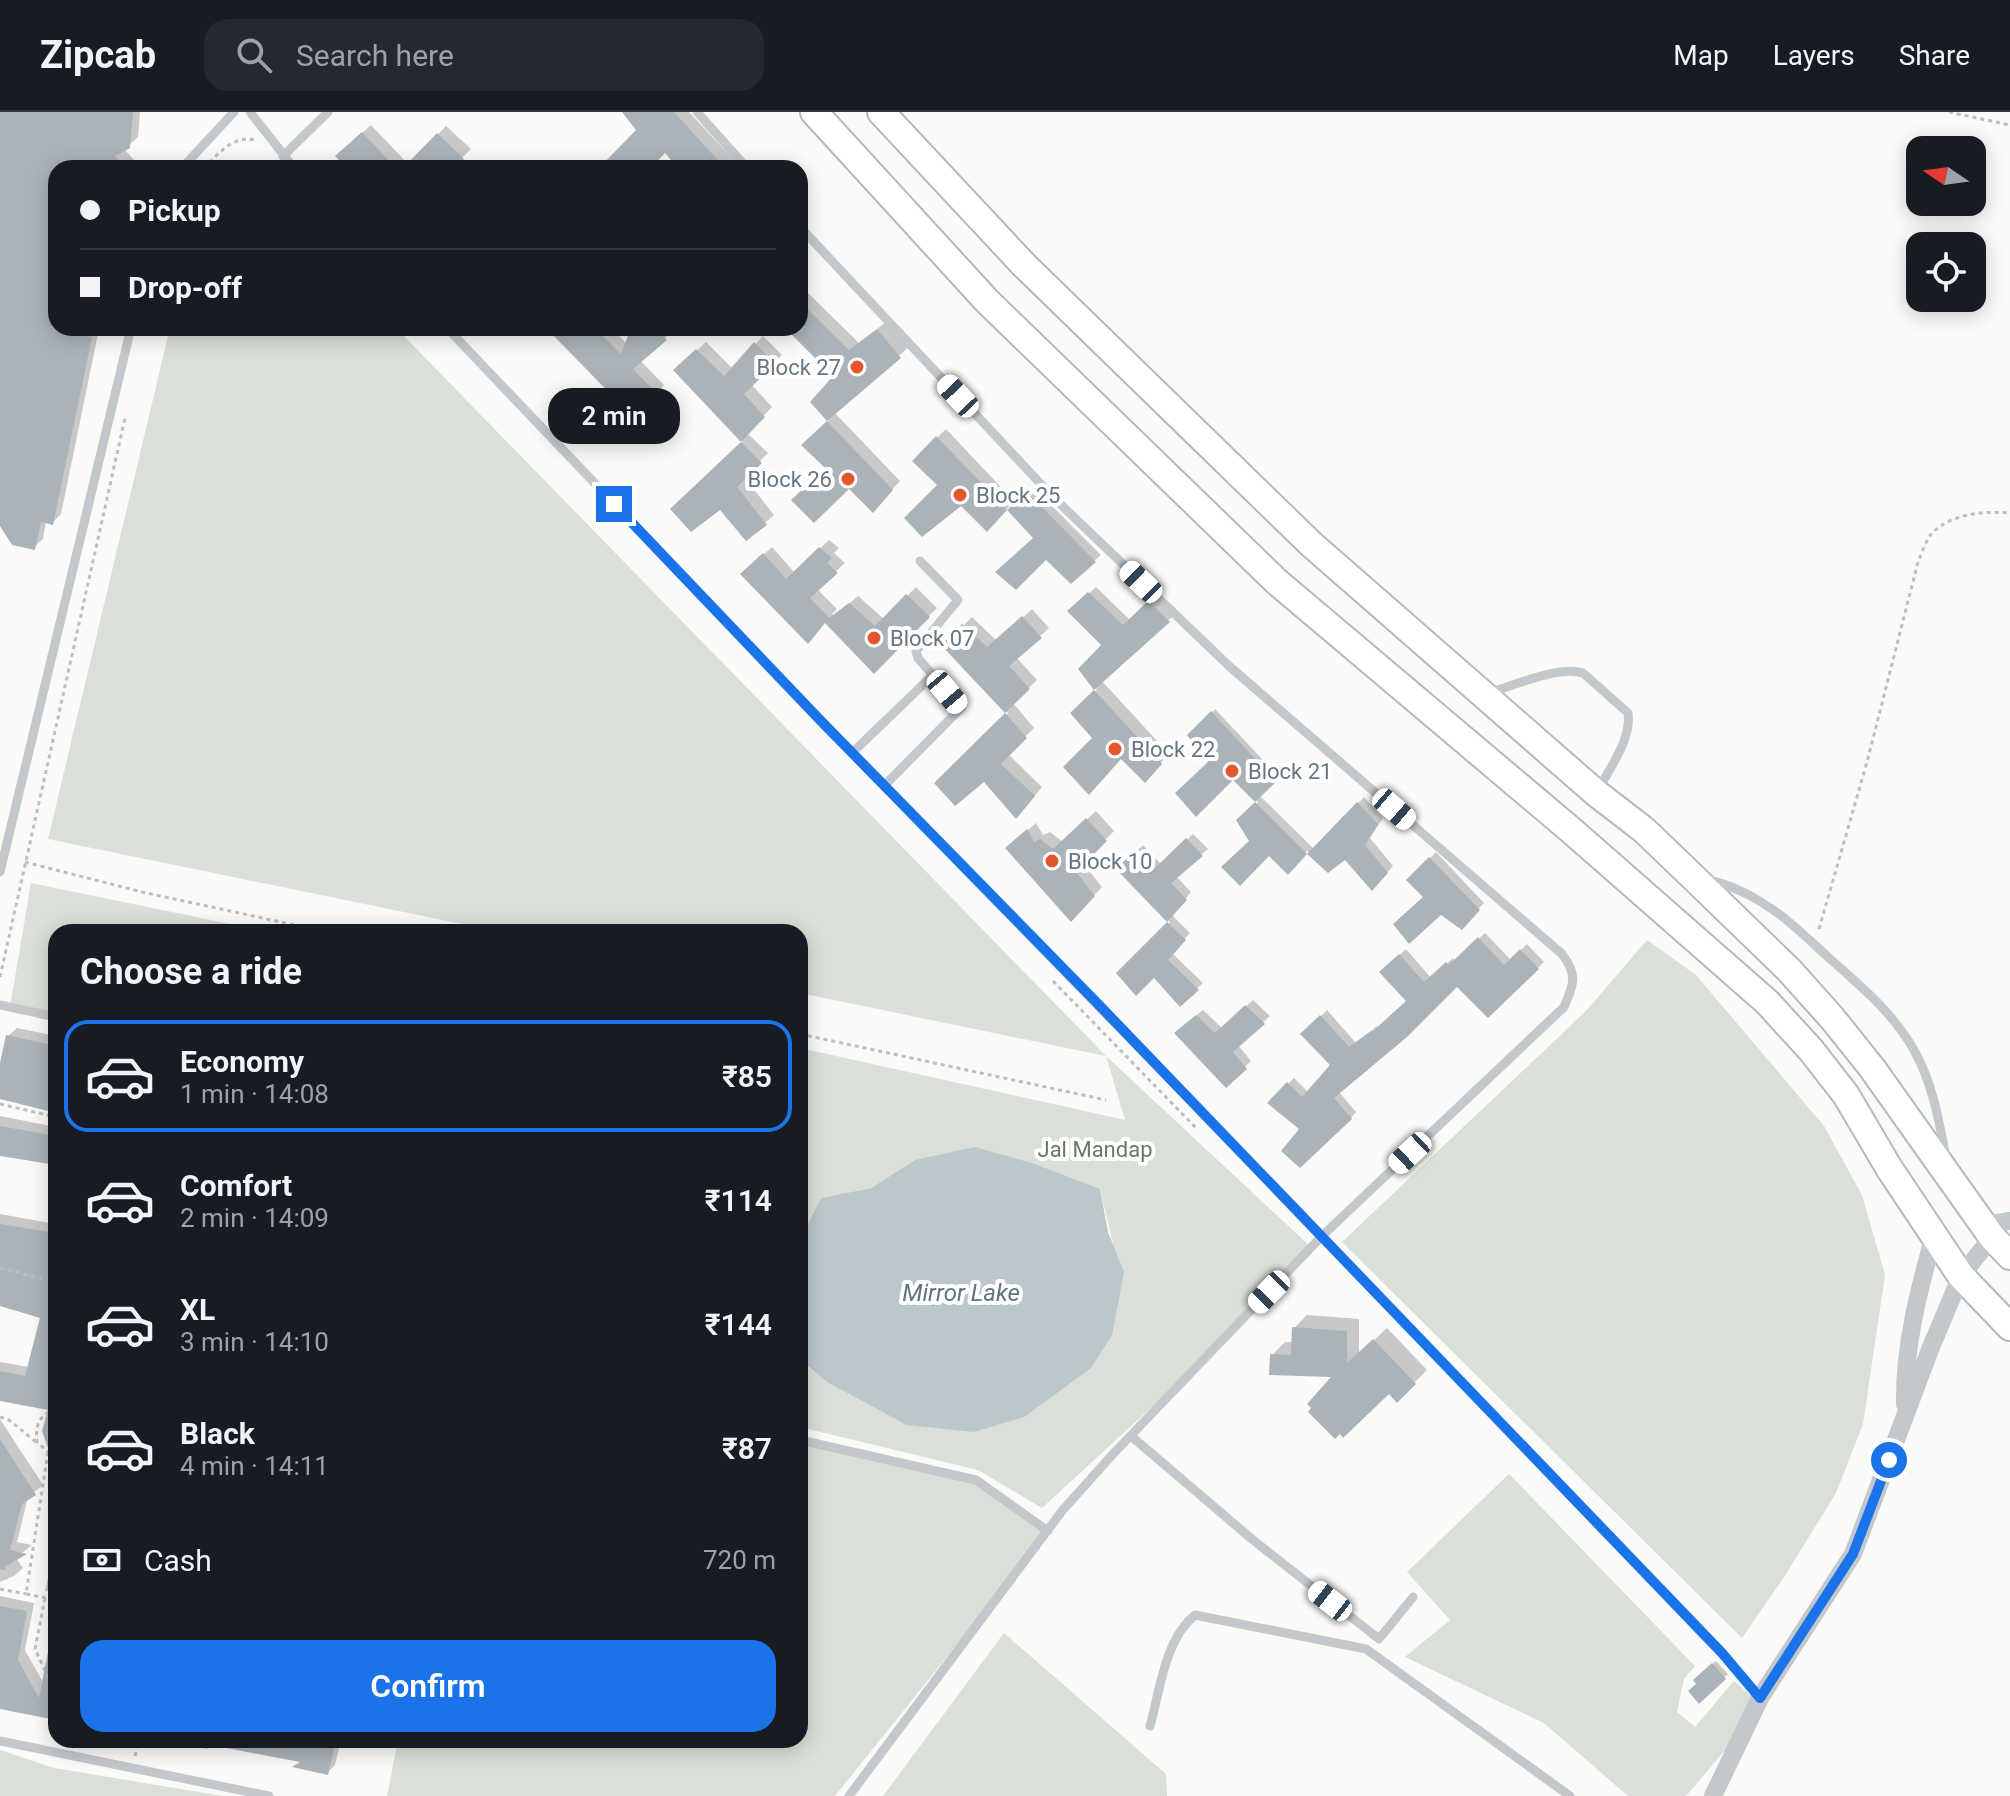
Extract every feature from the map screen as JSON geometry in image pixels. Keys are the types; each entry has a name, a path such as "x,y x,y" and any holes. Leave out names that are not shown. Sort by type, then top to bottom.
{"street":[{"path":"814,112 987,301 1266,571 1572,831 1767,1002 1811,1050 1846,1095 1961,1276 2010,1327"},
{"path":"881,112 1024,265 1311,544 1596,793 1644,830 1789,970 1872,1068 1950,1177 1999,1235 1961,1276 1853,1554 1760,1698 1713,1796"},
{"path":"1572,831 1596,793"},
{"path":"1905,1419 1905,1384 1917,1294 1934,1235"}],"lane":[{"path":"189,160 234,112"},
{"path":"250,112 287,160"},
{"path":"283,156 328,112"},
{"path":"697,112 740,160"},
{"path":"808,236 1054,498 1229,666 1562,954 1572,967 1574,985 1564,1007 1322,1236 1113,1454 1048,1531 849,1796"},
{"path":"1,865 129,336"},
{"path":"455,336 852,753 1722,1653 1760,1698"},
{"path":"884,786 961,708 916,651 958,600 920,561"},
{"path":"1485,694 1561,671 1574,670 1583,673 1628,713 1626,737 1596,793"},
{"path":"852,753 933,675"},
{"path":"1693,877 1718,882 1759,900 1814,945 1896,1022 1916,1053 1935,1098 1950,1177"},
{"path":"0,1005 48,1015"},
{"path":"1131,1436 1253,1540 1379,1639 1413,1597"},
{"path":"808,1442 976,1480 1048,1531"},
{"path":"1150,1726 1171,1650 1183,1625 1195,1615 1366,1649 1570,1796"},
{"path":"0,1741 269,1796"}],"path":[{"path":"1949,112 2010,125"},
{"path":"213,160 233,141 244,137 257,140 264,147"},
{"path":"0,977 128,404"},
{"path":"1814,945 1924,548 1931,534 1955,518 1988,511 2010,513"},
{"path":"25,862 142,892 290,924"},
{"path":"808,1036 1106,1100"},
{"path":"0,1104 48,1115"},
{"path":"0,1268 48,1280"},
{"path":"37,1442 39,1420 48,1414"},
{"path":"0,1417 9,1420 48,1452 26,1594"},
{"path":"0,1589 48,1599"},
{"path":"45,1598 35,1649 48,1677"}],"green space":[{"path":"168,336 404,336 1106,1056 808,995 808,924 462,924 48,839"},
{"path":"31,883 231,924 48,924 48,1014 10,1007"},
{"path":"1647,940 1696,975 1824,1126 1862,1195 1885,1275 1863,1424 1836,1493 1742,1638 1342,1242 1587,1010"},
{"name":"Jal Mandap","path":"808,1050 1125,1120 1106,1056 1312,1248 1204,1359 1042,1508 978,1470 808,1429 808,1367 827,1382 1122,1281 1100,1189 915,1160 871,1188 821,1198 808,1224"},
{"path":"808,1444 988,1487 1048,1531 835,1796 387,1796 396,1748 808,1748"},
{"path":"1509,1474 1695,1666 1684,1679 1677,1712 1695,1727 1734,1681 1763,1706 1686,1796 1628,1796 1544,1723 1405,1657 1450,1620 1407,1572"},
{"path":"1004,1633 1166,1774 1167,1796 883,1796"},
{"path":"0,1750 54,1768 223,1796 0,1796"}],"water":[{"name":"Mirror Lake","path":"975,1147 1035,1164 1100,1189 1108,1232 1124,1272 1112,1335 1091,1368 1024,1417 974,1432 907,1425 827,1382 808,1367 808,1224 821,1198 871,1188 915,1160"}],"building":[{"path":"0,112 133,112 130,148 115,156 119,160 48,160 48,336 92,337 53,525 41,522 35,550 12,545 0,526"},
{"path":"622,112 674,112 718,160 671,160 665,153 658,160 607,160 636,130"},
{"path":"362,132 388,160 339,160 335,156"},
{"path":"437,133 464,159 463,160 411,160"},
{"name":"Block 27","path":"808,310 849,350 877,329 901,358 827,421 810,402 833,376 793,336 808,336"},
{"path":"554,336 603,336 621,354 628,336 663,336 667,340 633,369 657,394 632,416"},
{"path":"754,342 775,364 744,394 765,417 741,442 673,370 696,349 724,376"},
{"name":"Block 26","path":"827,421 893,490 873,513 849,489 814,523 791,500 825,468 801,445"},
{"name":"Block 25","path":"936,436 1007,510 987,532 961,506 922,537 904,518 937,485 912,461"},
{"path":"741,442 762,463 737,487 767,525 746,541 720,510 691,532 670,509"},
{"path":"1027,492 1096,562 1071,584 1046,560 1016,590 995,572 1033,538 1007,510"},
{"path":"819,547 832,558 827,563 838,573 810,598 829,618 849,603 875,626 906,594 930,617 874,674 825,623 808,644 740,574 763,553 786,579"},
{"path":"1088,592 1123,625 1148,601 1170,622 1094,690 1078,669 1101,645 1067,611"},
{"path":"1022,616 1042,638 1009,666 1030,689 1005,713 941,645 962,624 987,647"},
{"name":"Block 22","path":"1094,690 1162,764 1145,783 1121,759 1089,795 1063,767 1092,738 1070,713"},
{"name":"Block 21","path":"1211,711 1276,782 1255,802 1233,780 1196,817 1175,793 1208,762 1187,735"},
{"path":"1005,713 1027,738 1001,764 1035,796 1016,819 984,782 955,806 934,783"},
{"path":"1255,802 1307,854 1288,875 1269,856 1240,886 1221,867 1249,841 1236,820"},
{"path":"1357,802 1378,824 1365,845 1388,873 1372,891 1345,860 1328,873 1307,854"},
{"name":"Block 10","path":"1086,818 1107,841 1076,872 1095,896 1071,922 1005,848 1027,829 1034,842 1040,839 1053,849"},
{"path":"1186,838 1203,856 1171,883 1187,900 1167,922 1116,869 1136,849 1154,869"},
{"path":"1429,857 1480,910 1462,930 1441,915 1409,944 1393,924 1423,897 1406,880"},
{"path":"1167,922 1186,940 1168,960 1199,990 1180,1007 1154,978 1136,996 1116,973"},
{"path":"1478,937 1504,965 1520,949 1539,969 1488,1018 1457,987 1407,1037 1334,1098 1352,1119 1300,1168 1281,1151 1299,1129 1267,1103 1287,1082 1302,1097 1330,1065 1300,1034 1320,1015 1349,1047 1372,1032 1406,1001 1379,972 1399,954 1424,982 1446,962 1449,965"},
{"path":"1245,1005 1265,1024 1233,1052 1247,1069 1226,1088 1174,1033 1196,1015 1215,1033"},
{"path":"6,1035 48,1044 48,1111 0,1099 0,1063"},
{"path":"0,1126 48,1135 48,1164 0,1156"},
{"path":"0,1224 48,1232 48,1410 0,1401 0,1371 25,1376 40,1318 0,1306"},
{"path":"1292,1327 1347,1331 1347,1363 1373,1339 1416,1384 1397,1403 1389,1394 1343,1438 1340,1434 1335,1439 1308,1412 1311,1408 1307,1404 1331,1377 1269,1375 1270,1354 1291,1355"},
{"path":"48,1410 48,1448 42,1431"},
{"path":"0,1439 36,1495 22,1504 10,1550 27,1554 6,1566 5,1570 0,1569"},
{"path":"0,1606 27,1611 18,1660 39,1698 48,1652 48,1718 0,1709"},
{"path":"1712,1663 1726,1679 1699,1704 1688,1691 1696,1684 1693,1680"},
{"path":"226,1748 334,1748 328,1775 292,1767 300,1762"}],"place":[{"name":"Block 27","path":"857,367"},
{"name":"Block 26","path":"848,479"},
{"name":"Block 25","path":"960,495"},
{"name":"Block 07","path":"874,638"},
{"name":"Block 22","path":"1115,749"},
{"name":"Block 21","path":"1232,771"},
{"name":"Block 10","path":"1052,861"}],"route":[{"path":"614,504 1300,1213 1722,1653 1760,1698 1853,1554 1889,1460"}]}
